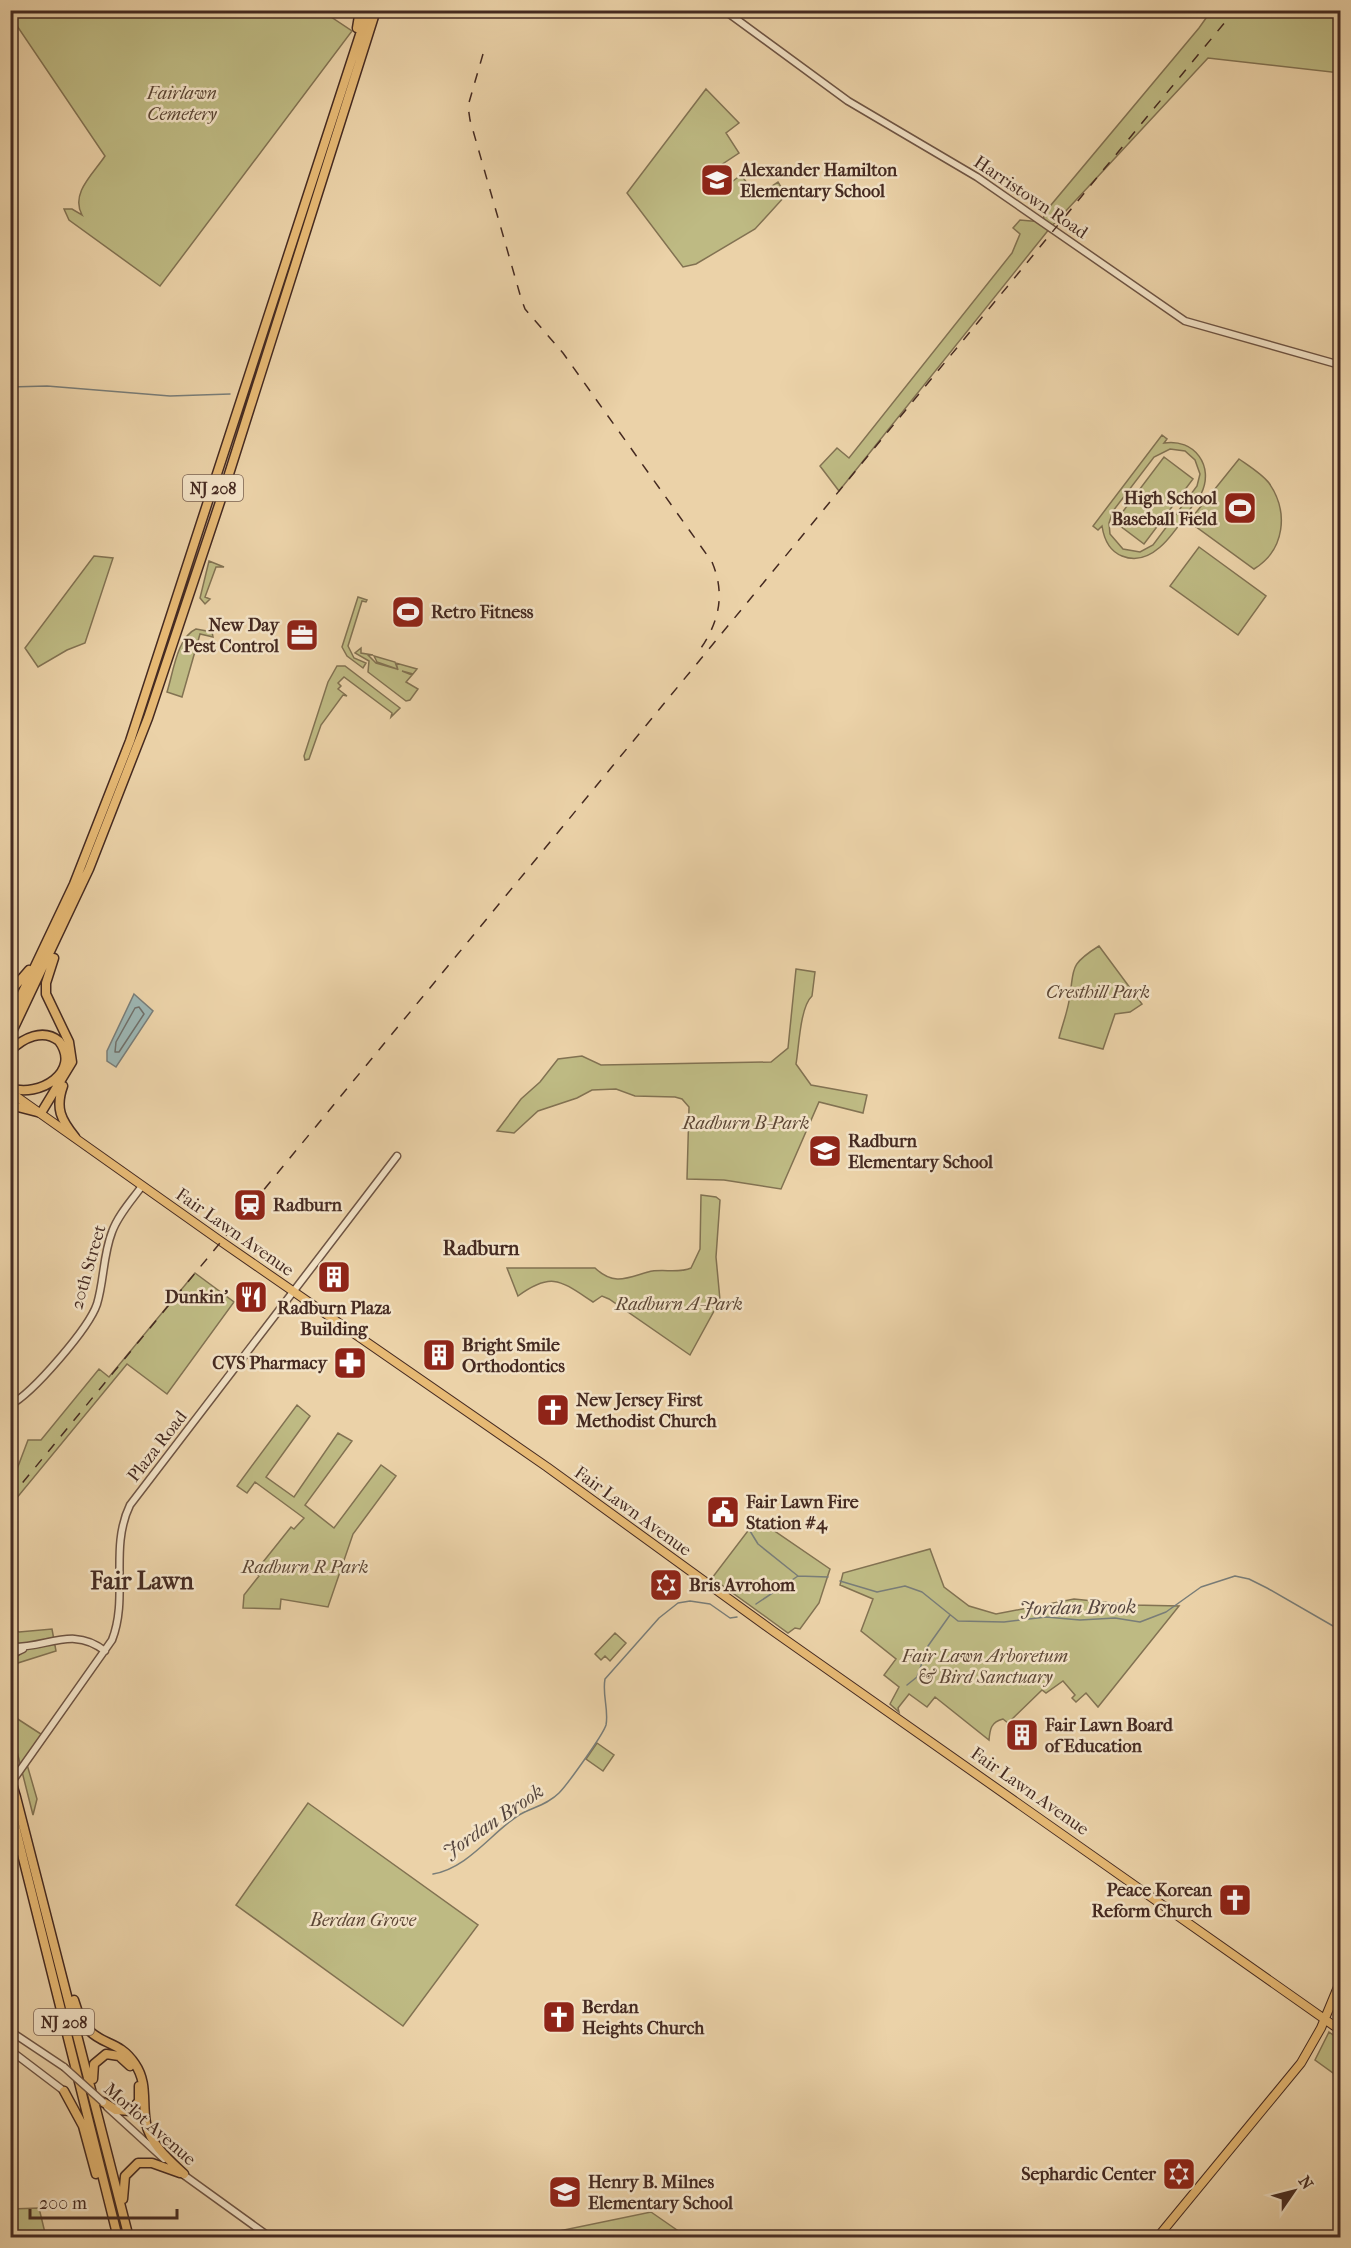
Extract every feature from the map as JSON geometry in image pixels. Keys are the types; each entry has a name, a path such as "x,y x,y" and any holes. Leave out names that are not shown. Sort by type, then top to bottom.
{"highway":[{"path":"341,94 360,10"},
{"name":"NJ 208","path":"10,1019 55,926 102,815 139,715 368,10"},
{"name":"NJ 208","path":"10,1036 81,887 118,797 165,668 378,10"},
{"path":"75,1137 61,1119 58,1106 70,1069 72,1049 50,1007 45,988 47,976 81,887"},
{"path":"10,992 27,974 55,926"},
{"path":"10,1051 27,1038 45,1035 59,1041 65,1056 60,1072 47,1086 29,1091 10,1090"},
{"path":"10,1105 41,1113 70,1069"},
{"name":"NJ 208","path":"10,1777 129,2236"},
{"path":"16,1797 80,2018 91,2035 121,2050 135,2064 144,2084 145,2116 149,2133 160,2149 184,2174"},
{"name":"NJ 208","path":"10,1806 117,2238"},
{"path":"101,2127 93,2068 103,2056 114,2055 123,2059 134,2073 139,2085 139,2101 134,2109 126,2112 112,2109 103,2102"},
{"path":"64,2091 83,2126 117,2238"},
{"path":"129,2236 123,2187 130,2168 138,2163 147,2162 184,2174"}],"main road":[{"name":"Fair Lawn Avenue","path":"10,1090 1341,2030"},
{"path":"1157,2238 1294,2072 1325,2018 1341,1982"}],"street":[{"name":"Harristown Road","path":"724,10 848,101 977,177 1185,321 1341,365"},
{"name":"Plaza Road","path":"10,1783 105,1652 118,1621 120,1541 130,1505 397,1156"},
{"name":"20th Street","path":"10,1405 28,1394 92,1316 99,1294 111,1234 116,1222 142,1185"},
{"path":"10,1655 29,1646 56,1639 85,1640 105,1652"},
{"path":"10,1647 29,1646"},
{"name":"Morlot Avenue","path":"10,2031 64,2067 147,2145 271,2238"},
{"path":"10,2050 64,2091"}],"green space":[{"name":"Fairlawn Cemetery","path":"10,11 322,11 352,31 160,286 69,220 64,209 72,209 82,215 79,207 81,191 105,156 11,17"},
{"path":"1211,11 1340,11 1340,73 1208,58 1050,228 839,491 820,466 837,448 849,458 1012,253 1020,234 1013,228 1020,220 1042,222 1046,211"},
{"path":"706,89 739,123 726,133 739,153 709,173 721,190 741,175 757,196 778,182 786,195 755,229 696,264 683,267 627,193"},
{"path":"1162,435 1167,439 1164,443 1184,445 1199,456 1205,474 1205,484 1201,494 1178,527 1158,549 1147,556 1135,559 1122,556 1108,544 1102,526 1098,530 1093,526","holes":["1170,449 1185,451 1195,460 1200,474 1197,486 1153,545 1140,552 1123,549 1110,534 1109,523 1113,511 1154,457"]},
{"path":"1164,457 1193,479 1144,544 1115,522"},
{"name":"High School Baseball Field","path":"1239,459 1269,483 1275,494 1281,518 1278,541 1272,552 1254,569 1195,526 1194,515"},
{"path":"1199,547 1266,596 1238,635 1170,586"},
{"path":"94,556 113,558 85,643 67,650 38,667 25,648"},
{"path":"209,561 224,567 216,567 205,597 210,599 205,604 200,598"},
{"path":"358,597 367,600 362,601 348,646 354,658 366,663 363,668 347,656 342,647"},
{"path":"196,629 212,632 213,637 200,634 182,697 167,692 180,648 184,640"},
{"path":"361,648 361,653 373,655 368,655 376,663 397,669 377,662 374,656 395,662 398,670 396,663 417,669 413,674 402,671 412,675 406,682 418,689 410,700 406,701 368,672 369,661 355,653"},
{"path":"337,666 345,666 400,708 391,717 392,713 344,677 338,683 341,686 338,689 347,696 343,695 321,725 309,759 305,760 304,756 328,682"},
{"name":"Cresthill Park","path":"1099,946 1142,1004 1130,1012 1115,1014 1103,1049 1059,1038 1068,1006 1074,969 1082,959"},
{"name":"Radburn B-Park","path":"796,969 815,972 812,996 802,1018 796,1064 811,1085 867,1095 863,1113 819,1102 781,1189 724,1180 687,1179 689,1107 682,1099 675,1097 635,1096 616,1089 592,1090 577,1098 538,1111 514,1133 497,1131 521,1099 540,1082 558,1059 582,1056 601,1065 771,1062 788,1048"},
{"name":"Radburn A-Park","path":"701,1195 716,1197 720,1200 716,1257 720,1300 690,1355 602,1296 593,1302 564,1284 548,1281 518,1296 507,1268 595,1268 608,1277 621,1279 653,1271 681,1271 691,1268 700,1249"},
{"path":"195,1273 234,1302 167,1394 127,1364 11,1505 11,1485 28,1440 41,1440 99,1369 109,1377"},
{"name":"Radburn R Park","path":"297,1405 310,1416 266,1477 294,1497 338,1433 352,1441 305,1505 334,1528 381,1465 396,1476 353,1534 328,1607 281,1599 280,1609 243,1608 244,1595 259,1576 255,1572 291,1527 294,1529 304,1518 255,1482 247,1493 237,1486"},
{"path":"757,1519 830,1569 819,1603 800,1629 795,1628 788,1633 712,1578"},
{"name":"Fair Lawn Arboretum & Bird Sanctuary","path":"930,1549 944,1587 969,1606 996,1614 1074,1599 1132,1605 1179,1606 1098,1707 1086,1693 1076,1702 1072,1698 1075,1695 1063,1681 1046,1693 1042,1690 1008,1723 1003,1719 996,1722 991,1729 989,1740 935,1697 927,1707 909,1694 898,1708 899,1712 890,1704 899,1687 884,1675 896,1659 861,1631 873,1599 840,1585 843,1573"},
{"path":"11,1626 19,1632 52,1629 56,1651 18,1663 11,1673 11,1661 22,1653 19,1644 11,1640"},
{"path":"615,1633 626,1643 610,1661 605,1656 601,1660 595,1654"},
{"path":"10,1714 44,1736 26,1761 37,1799 33,1815 11,1728"},
{"path":"597,1743 614,1755 603,1771 586,1759"},
{"name":"Berdan Grove","path":"308,1803 478,1925 403,2026 236,1905"},
{"path":"1329,2032 1340,2040 1340,2078 1315,2060"},
{"path":"39,2208 46,2237 11,2237 11,2209"},
{"path":"651,2212 687,2237 530,2237"}],"water":[{"path":"134,994 153,1011 116,1067 107,1061 107,1051"}],"waterway":[{"path":"10,387 47,386 170,396 230,394"},
{"path":"756,1522 750,1531 758,1544 798,1576"},
{"name":"Jordan Brook","path":"756,1604 798,1576 828,1577"},
{"name":"Jordan Brook","path":"840,1581 877,1592 905,1586 922,1592 958,1621 1004,1622 1046,1617 1080,1620 1115,1618 1140,1622 1166,1612 1201,1587 1235,1576 1249,1579 1267,1588 1340,1630"},
{"name":"Jordan Brook","path":"433,1874 457,1865 509,1822 559,1793 599,1739 606,1725 605,1679 659,1618 678,1603 690,1601 710,1604 730,1618 737,1617"},
{"path":"907,1685 917,1677 928,1646 950,1615"}],"railway":[{"path":"10,1498 1235,10"},
{"path":"483,54 468,106 470,120 525,309 563,353 712,562 718,585 719,606 713,627 701,648"}],"place":[{"name":"Alexander Hamilton Elementary School","path":"717,180"},
{"name":"High School Baseball Field","path":"1240,508"},
{"name":"Retro Fitness","path":"408,612"},
{"name":"New Day Pest Control","path":"302,635"},
{"name":"Radburn Elementary School","path":"825,1151"},
{"name":"Radburn","path":"250,1205"},
{"name":"Radburn Plaza Building","path":"334,1277"},
{"name":"Dunkin'","path":"251,1297"},
{"name":"Bright Smile Orthodontics","path":"439,1355"},
{"name":"CVS Pharmacy","path":"350,1363"},
{"name":"New Jersey First Methodist Church","path":"553,1410"},
{"name":"Fair Lawn Fire Station #4","path":"723,1512"},
{"name":"Bris Avrohom","path":"666,1585"},
{"name":"Fair Lawn Board of Education","path":"1022,1735"},
{"name":"Peace Korean Reform Church","path":"1235,1900"},
{"name":"Berdan Heights Church","path":"559,2017"},
{"name":"Sephardic Center","path":"1179,2174"},
{"name":"Henry B. Milnes Elementary School","path":"565,2192"}],"district":[{"name":"Radburn","path":"481,1248"},
{"name":"Fair Lawn","path":"142,1581"}]}
